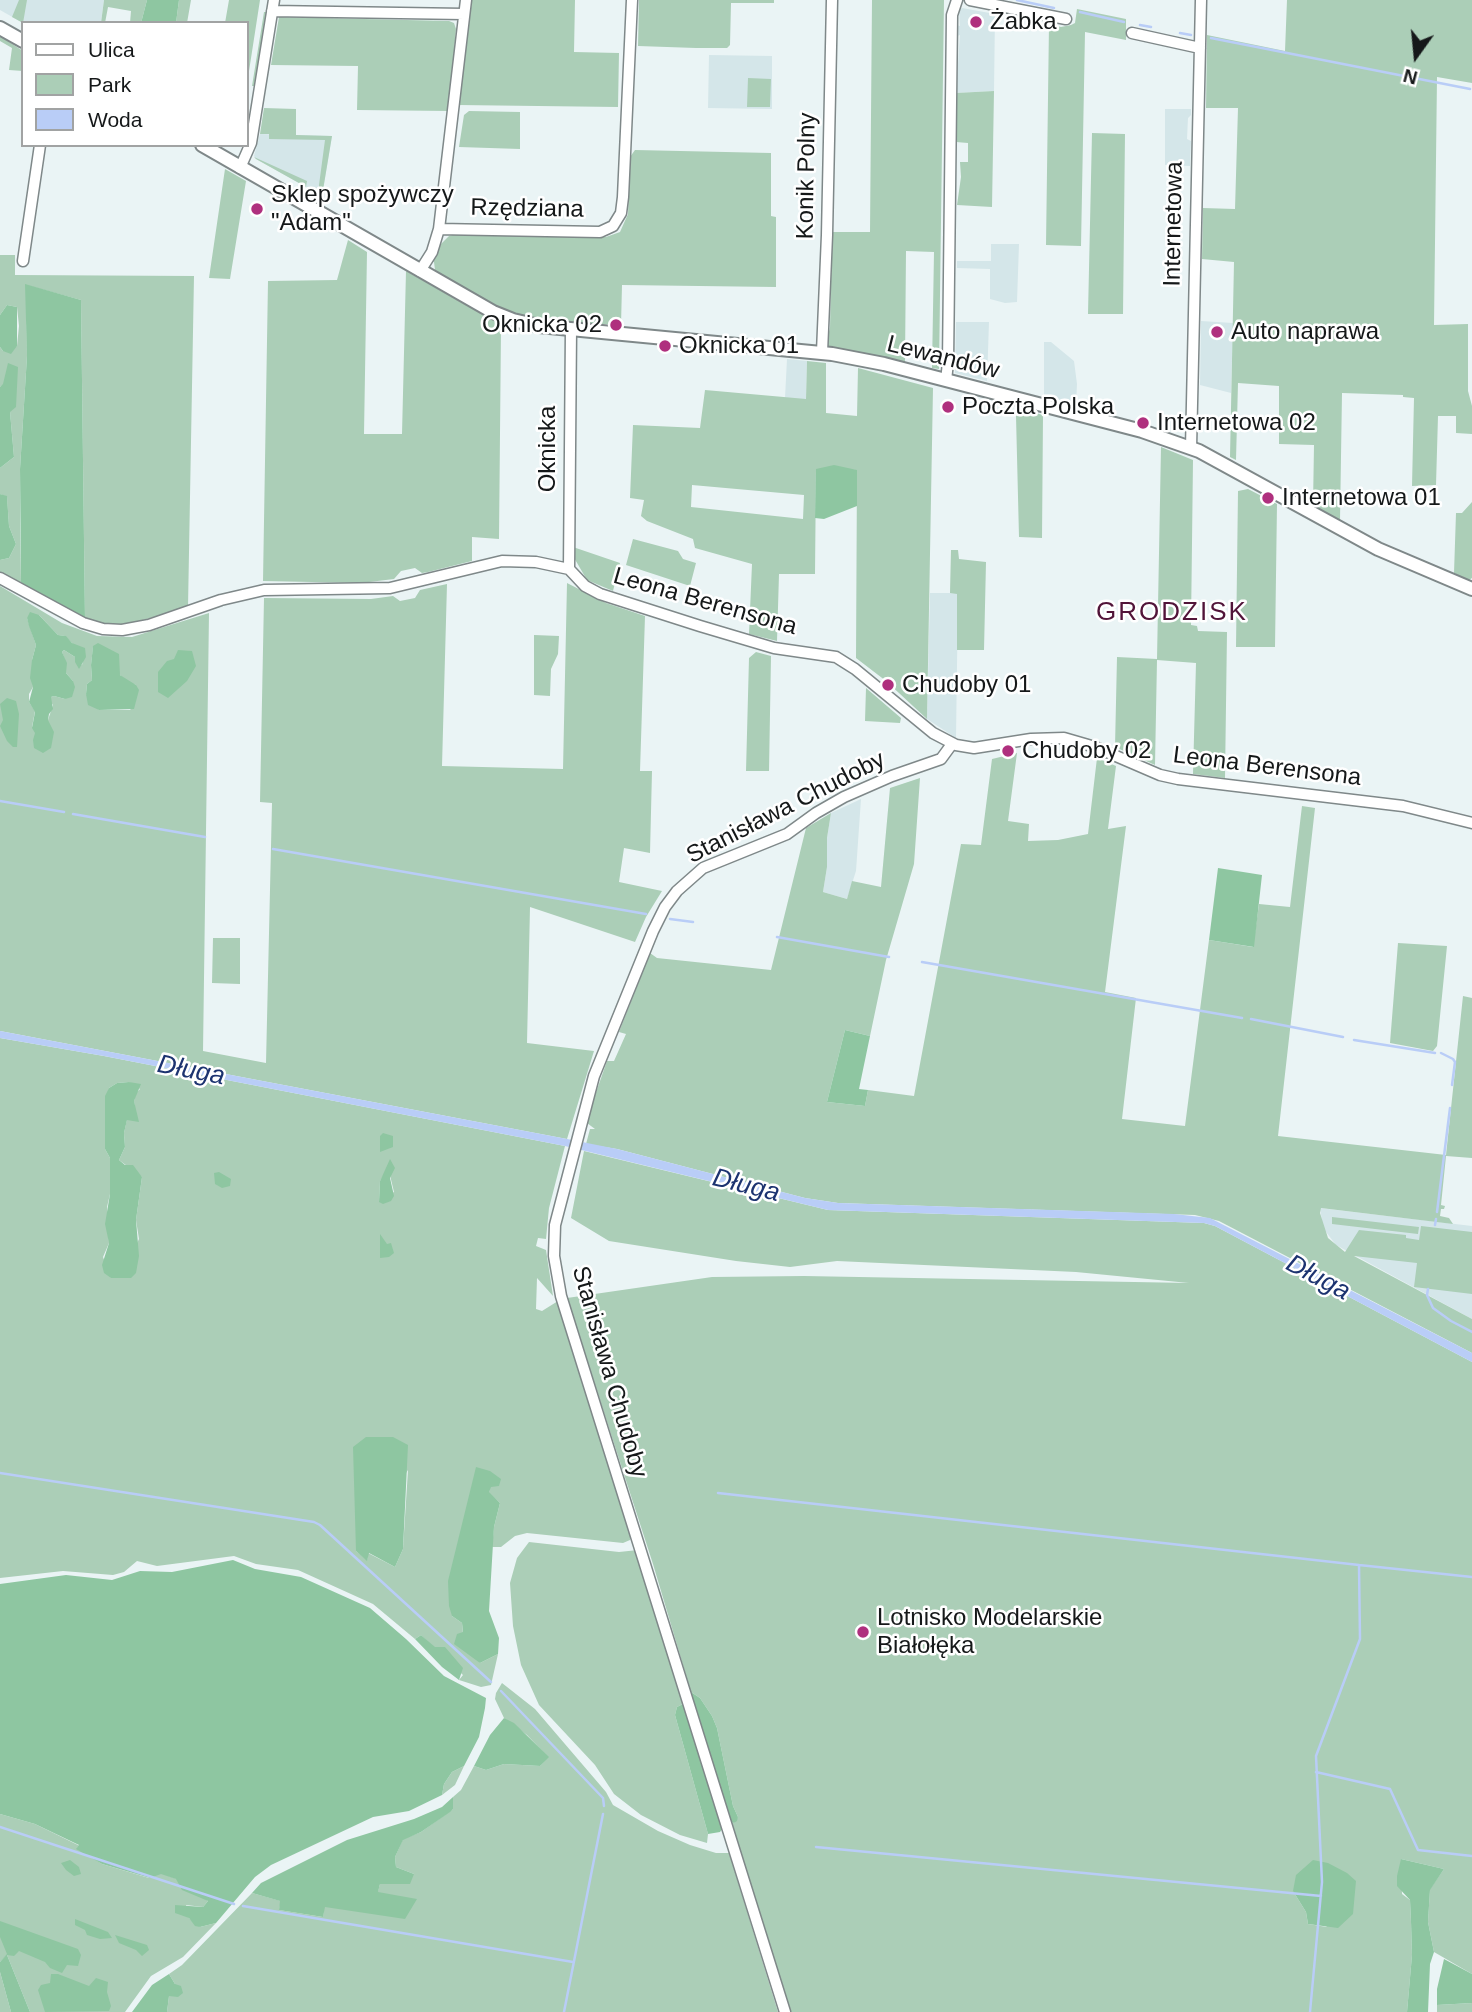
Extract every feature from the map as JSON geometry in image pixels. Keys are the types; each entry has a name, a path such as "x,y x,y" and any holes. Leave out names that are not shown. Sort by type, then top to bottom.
{"street":[{"path":"421,271 432,251 439,229 466,0"},
{"name":"Rzędziana","path":"439,229 600,232 613,226 621,213 623,197 632,0"},
{"name":"Konik Polny","path":"822,352 832,0"},
{"path":"946,380 952,15 957,0"},
{"path":"970,0 1066,19"},
{"name":"Internetowa","path":"1191,448 1201,0"},
{"path":"240,168 251,143 273,5 464,15"},
{"path":"0,28 21,40"},
{"path":"1132,33 1200,48"},
{"path":"23,261 40,147"},
{"name":"Lewandów","path":"205,147 506,318 534,326 571,330 822,352 884,364 1142,431 1191,448 1378,549 1472,589"},
{"name":"Oknicka","path":"569,569 571,330"},
{"name":"Leona Berensona","path":"0,578 72,619 97,628 122,630 149,625 220,600 270,589 390,588 488,564 514,560 536,562 569,569 585,586 600,594 750,642 836,657 855,669 928,729 952,744 974,748 1031,739 1064,738 1096,747 1160,775 1178,779 1403,806 1472,823"},
{"name":"Stanisława Chudoby","path":"785,2012 560,1291 554,1256 555,1225 594,1076 648,943 665,908 677,891 703,869 787,834 844,797 892,776 942,759 952,744"}],"shaded area":[{"path":"0,0 104,0 101,21 21,22 0,10"},
{"path":"959,9 995,14 994,91 956,93 960,35 957,36 957,25 960,26"},
{"path":"709,55 772,56 772,109 708,108"},
{"path":"1165,109 1191,109 1187,139 1191,141 1190,166 1165,165"},
{"path":"260,134 332,136 322,196 256,159 254,156"},
{"path":"991,244 1019,244 1017,302 1005,303 990,299 990,269 957,268 957,261 991,261"},
{"path":"1201,321 1233,323 1231,393 1200,385"},
{"path":"956,322 989,322 987,381 955,373"},
{"path":"1044,342 1051,342 1074,361 1076,404 1044,396"},
{"path":"787,359 807,361 806,400 785,398"},
{"path":"930,593 958,593 956,738 927,719"},
{"path":"861,799 856,871 847,899 823,892 827,867 827,838 831,813"},
{"path":"1320,1208 1472,1226 1472,1319 1336,1245 1323,1228"}],"green space":[{"path":"19,0 27,0 23,21 12,17"},
{"path":"104,0 147,0 142,21 130,21 131,11 108,7 105,21 101,21"},
{"path":"147,0 179,0 176,21 142,21"},
{"path":"179,0 191,0 187,21 176,21"},
{"path":"229,0 260,0 248,78 248,21 225,21"},
{"path":"472,0 575,0 574,52 619,53 618,107 458,105"},
{"path":"639,0 774,0 774,3 731,3 730,45 727,48 696,48 638,46"},
{"path":"872,0 944,0 939,369 932,368 934,252 906,251 905,362 825,346 830,328 832,232 870,232"},
{"path":"1287,0 1472,0 1472,83 1437,77 1434,325 1468,324 1468,391 1472,406 1472,434 1456,433 1456,416 1438,416 1436,485 1412,486 1414,398 1403,395 1342,393 1340,520 1313,505 1314,445 1279,444 1279,386 1238,383 1236,460 1230,457 1234,262 1202,259 1203,208 1235,209 1238,108 1206,108 1207,35 1285,51"},
{"path":"1077,9 1126,19 1126,40 1085,32 1081,246 1046,245 1049,24 1061,27 1075,23"},
{"path":"264,12 268,12 252,86"},
{"path":"279,17 454,23 456,29 449,111 357,110 358,66 271,65"},
{"path":"0,36 21,50 21,71 9,70 12,48 0,41"},
{"path":"748,78 771,79 770,107 747,107"},
{"path":"994,91 992,207 957,205 960,162 968,162 968,143 956,142 956,93"},
{"path":"264,108 296,109 296,135 332,136 323,190 319,190 319,185 325,140 269,139 269,134 260,134"},
{"path":"469,111 520,112 520,149 459,147 464,115"},
{"path":"1092,133 1125,134 1123,314 1088,314"},
{"path":"635,150 771,153 771,216 776,217 776,287 622,285 621,325 550,321 522,316 494,307 435,270 432,260 441,244 449,236 456,234 606,237 620,232 628,214 630,157"},
{"path":"254,157 307,181 306,187 256,159"},
{"path":"225,169 246,181 230,279 209,278"},
{"path":"348,240 367,252 364,434 402,434 406,271 505,325 538,334 501,327 499,539 472,537 472,561 422,573 415,568 401,571 394,579 361,583 263,581 268,281 337,280"},
{"path":"0,255 15,255 15,275 194,276 188,607 129,624 108,624 85,619 81,300 26,285 27,356 20,469 21,582 25,586 0,572 0,560 9,558 16,544 9,526 7,497 0,494 0,468 14,457 10,412 3,385 0,387 0,347 3,351 17,346 19,326 17,307 7,305 0,315"},
{"path":"25,284 81,300 85,619 21,582 20,469 27,356"},
{"path":"7,305 17,307 17,346 11,354 0,347 0,315"},
{"path":"807,361 826,363 826,413 857,416 858,368 933,388 927,719 886,681 856,658 857,470 816,469 815,574 779,574 777,641 749,634 752,564 695,548 693,539 647,521 641,516 644,500 630,498 633,425 700,428 705,390 806,399","holes":["692,485 804,495 803,519 691,507"]},
{"path":"8,363 18,367 16,407 10,412 14,457 0,468 0,387"},
{"path":"1021,409 1043,415 1042,538 1019,537 1016,416"},
{"path":"1161,447 1193,460 1191,625 1197,626 1198,631 1227,632 1225,778 1193,774 1196,663 1157,660 1155,765 1115,747 1117,657 1157,659"},
{"path":"834,465 857,470 857,506 824,519 815,518 816,469"},
{"path":"1248,489 1277,504 1275,647 1236,647 1238,491"},
{"path":"0,494 7,496 9,526 16,544 9,558 0,560"},
{"path":"1472,502 1472,578 1469,580 1454,573 1456,513 1462,513"},
{"path":"633,539 678,551 683,559 696,563 690,586 626,565"},
{"path":"573,547 620,563 613,591 587,580 573,556"},
{"path":"951,550 958,550 959,559 986,562 984,650 957,650 957,594 950,593"},
{"path":"567,583 606,603 645,616 640,771 652,771 650,853 624,848 619,882 662,891 635,942 530,907 527,1043 594,1051 567,1139 0,1031 0,586 62,623 97,636 132,637 209,613 203,1051 266,1063 272,803 260,802 264,598 371,599 393,596 400,601 415,598 420,590 447,584 442,766 563,769","holes":["39,615 58,635 65,636 72,643 83,661 82,665 75,657 64,650 62,652 66,673 73,681 65,699 51,697 53,705 48,720 32,727 35,711 29,702 29,694 33,687 32,660 36,645 27,618","93,647 127,682 136,685 135,704 130,710 99,710 86,694 87,684 92,680"]},
{"path":"30,612 39,615 58,635 66,636 72,643 85,648 86,657 79,669 75,657 64,650 62,652 67,663 66,673 75,687 72,697 51,697 53,709 48,720 54,732 51,748 43,753 34,748 35,733 32,728 35,712 29,702 33,687 30,678 32,660 36,645 27,618"},
{"path":"534,635 559,636 558,654 551,669 550,696 534,695"},
{"path":"98,643 119,654 120,675 139,690 134,709 99,710 88,705 86,694 87,684 92,680 93,646"},
{"path":"178,650 192,651 196,666 187,681 168,698 158,692 158,672 167,661 174,659"},
{"path":"756,652 771,656 769,771 746,771 749,658"},
{"path":"866,688 901,718 900,723 865,721"},
{"path":"7,698 16,701 19,714 17,747 7,741 0,726 3,720 0,704"},
{"path":"1017,753 1008,821 1029,824 1028,841 1058,840 1088,834 1097,758 1116,766 1108,829 1126,826 1105,992 1136,998 1122,1119 1185,1126 1209,940 1253,947 1259,904 1290,907 1302,806 1315,808 1278,1136 1446,1155 1463,996 1472,998 1472,1158 1446,1156 1441,1205 1445,1206 1441,1209 1440,1216 1449,1218 1453,1224 1321,1208 1320,1213 1328,1238 1345,1252 1359,1230 1406,1235 1406,1238 1419,1240 1421,1226 1472,1232 1472,1294 1414,1287 1417,1263 1354,1256 1472,1319 1472,1353 1219,1221 1195,1215 838,1203 805,1198 617,1149 586,1144 590,1129 595,1129 587,1123 592,1104 607,1061 614,1061 626,1034 619,1032 650,953 657,958 771,970 806,828 831,813 823,892 847,899 852,881 881,887 890,788 920,778 914,864 886,960 870,1036 845,1030 827,1102 865,1106 868,1090 914,1096 961,844 981,845 992,759"},
{"path":"1218,868 1262,875 1254,947 1209,940"},
{"path":"213,938 240,938 240,984 212,983"},
{"path":"1398,943 1447,946 1437,1046 1433,1051 1390,1043"},
{"path":"845,1030 870,1036 859,1089 868,1090 865,1106 827,1102"},
{"path":"0,1038 565,1146 549,1208 546,1239 538,1238 536,1246 546,1250 553,1296 537,1278 536,1309 542,1311 558,1301 630,1540 623,1543 527,1533 515,1536 501,1547 492,1547 500,1503 489,1493 490,1471 452,1616 462,1623 463,1633 480,1663 498,1654 491,1685 481,1687 459,1680 463,1675 421,1635 415,1639 373,1604 298,1570 256,1564 234,1556 157,1566 137,1561 124,1572 113,1575 63,1571 0,1578","holes":["129,1082 140,1089 134,1101 136,1116 127,1119 125,1147 119,1160 142,1177 136,1220 139,1239 121,1277 111,1278 103,1257 109,1243 107,1207 110,1194 110,1158 105,1149 105,1125 109,1088 117,1083","388,1167 394,1192 379,1202 380,1181","408,1470 403,1549 395,1567 368,1553 367,1560 356,1551"]},
{"path":"117,1083 141,1084 134,1101 139,1122 127,1120 125,1147 119,1160 125,1165 133,1165 142,1177 136,1220 139,1256 136,1273 131,1278 111,1278 104,1273 102,1265 109,1243 105,1224 110,1194 110,1158 105,1149 105,1096 109,1088"},
{"path":"383,1133 393,1136 393,1147 380,1152 380,1136"},
{"path":"584,1151 828,1210 1204,1223 1215,1226 1472,1362 1472,1974 1434,1952 1428,1922 1430,1889 1444,1869 1401,1859 1402,1894 1410,1900 1411,1922 1412,1955 1407,2012 789,2012 738,1850 731,1822 734,1823 738,1817 733,1806 717,1728 700,1698 691,1692 653,1564 567,1298 712,1277 804,1276 1189,1283 1076,1272 837,1261 790,1267 609,1241 571,1218","holes":["1293,1891 1327,1927 1308,1924 1306,1912"]},
{"path":"390,1159 395,1168 390,1178 394,1196 391,1201 383,1204 379,1202 380,1181"},
{"path":"219,1172 231,1179 230,1186 222,1188 215,1184 214,1173"},
{"path":"1332,1217 1419,1227 1418,1234 1332,1224"},
{"path":"380,1234 387,1244 391,1243 394,1253 389,1257 380,1258"},
{"path":"366,1437 393,1437 408,1445 403,1549 395,1567 369,1553 367,1561 356,1551 353,1447"},
{"path":"476,1467 490,1471 501,1479 499,1486 491,1487 489,1492 500,1503 494,1527 489,1611 499,1638 498,1654 480,1663 454,1644 457,1634 463,1632 462,1623 452,1616 449,1606 448,1581"},
{"path":"529,1542 619,1552 638,1550 683,1704 677,1707 675,1715 708,1834 707,1843 680,1835 641,1815 614,1794 595,1765 539,1705 521,1665 513,1626 510,1583 517,1558"},
{"path":"233,1560 255,1569 301,1577 370,1608 444,1676 486,1698 479,1737 464,1766 452,1772 444,1784 442,1795 409,1811 373,1817 271,1865 255,1877 216,1923 200,1927 195,1926 189,1918 175,1913 175,1905 203,1907 208,1901 182,1890 176,1879 161,1874 150,1878 102,1864 76,1849 79,1845 35,1824 0,1814 0,1584 66,1575 112,1580 140,1571 172,1572"},
{"path":"421,1635 435,1647 445,1647 463,1668 459,1680 415,1639"},
{"path":"502,1683 535,1709 606,1792 613,1805 658,1831 690,1845 716,1853 729,1853 778,2012 167,2012 169,1996 175,1984 169,1974 182,1965 252,1893 281,1901 279,1910 323,1917 324,1907 378,1891 380,1884 414,1874 396,1867 395,1857 403,1839 421,1832 453,1809 453,1797 461,1790 474,1766 486,1770 504,1764 540,1766 548,1757 527,1735 504,1718 495,1699"},
{"path":"691,1692 700,1698 717,1728 733,1806 738,1817 734,1823 731,1822"},
{"path":"683,1704 722,1829 720,1832 708,1834 675,1715 677,1707"},
{"path":"504,1718 514,1723 549,1757 540,1766 504,1764 486,1770 474,1766 490,1735"},
{"path":"464,1766 455,1785 442,1795 444,1784 452,1772"},
{"path":"453,1797 453,1809 450,1812 421,1832 403,1840 395,1857 396,1867 414,1874 410,1884 380,1884 378,1892 417,1899 405,1919 325,1907 323,1917 279,1910 280,1901 252,1893 261,1883 347,1840 414,1819 442,1807"},
{"path":"0,1814 35,1824 80,1846 77,1848 102,1864 149,1878 161,1873 177,1879 208,1901 203,1907 186,1905 189,1918 200,1927 216,1923 183,1957 151,1976 125,2012 30,2012 7,1955 0,1962"},
{"path":"1401,1859 1444,1869 1430,1890 1428,1922 1434,1952 1430,1964 1428,2012 1407,2012 1412,1955 1411,1922 1410,1900 1397,1886"},
{"path":"70,1860 79,1867 81,1874 74,1876 61,1863"},
{"path":"1313,1860 1328,1863 1356,1881 1353,1914 1338,1928 1308,1924 1306,1912 1293,1891 1296,1875"},
{"path":"75,1919 108,1932 112,1938 100,1939 87,1935 85,1930 75,1925"},
{"path":"0,1921 78,1949 81,1955 78,1966 67,1965 62,1973 19,1951 14,1956 7,1955 30,2012 11,2012 0,1972 0,1962 7,1954 0,1937"},
{"path":"115,1935 147,1945 149,1950 142,1956 136,1950 119,1943"},
{"path":"1444,1959 1472,1974 1472,2003 1437,2005 1437,1989"},
{"path":"0,1972 11,2012 0,2012"},
{"path":"51,1974 58,1974 89,1986 96,1978 108,1982 107,1992 111,2006 109,2011 45,2012 38,1990 41,1985 50,1983"},
{"path":"169,1974 175,1984 181,1986 183,1993 178,1997 169,1996 167,2012 132,2012 152,1985"},
{"path":"1472,2003 1472,2012 1437,2012 1437,2005"}],"water":[{"name":"Długa","path":"0,1031 617,1149 805,1198 838,1203 1174,1214 1210,1218 1472,1353 1472,1362 1215,1226 1204,1223 828,1210 565,1146 0,1038"}],"waterway":[{"path":"1017,0 1054,8"},
{"path":"1080,12 1124,22"},
{"path":"1140,25 1151,27"},
{"path":"1180,33 1191,35"},
{"path":"1211,38 1470,89"},
{"path":"0,801 64,812"},
{"path":"73,814 205,837"},
{"path":"273,849 646,914"},
{"path":"670,919 693,922"},
{"path":"777,937 889,957"},
{"path":"922,962 1242,1018"},
{"path":"1251,1019 1343,1037"},
{"path":"1354,1040 1435,1053"},
{"path":"1441,1053 1455,1062 1452,1085"},
{"path":"1437,1212 1450,1108"},
{"path":"1435,1225 1436,1219"},
{"path":"1428,1289 1427,1295 1433,1308 1472,1332"},
{"path":"0,1473 314,1522 491,1682"},
{"path":"718,1493 1359,1565"},
{"path":"1310,2012 1322,1882 1316,1756 1360,1639 1359,1565 1472,1577"},
{"path":"501,1691 603,1798 604,1806"},
{"path":"1316,1772 1390,1789 1418,1850 1472,1856"},
{"path":"564,2012 603,1814"},
{"path":"0,1827 234,1904"},
{"path":"816,1847 1321,1896"},
{"path":"243,1906 573,1962"}],"place":[{"name":"Żabka","path":"976,22"},
{"name":"Sklep spożywczy \"Adam\"","path":"257,209"},
{"name":"Oknicka 02","path":"616,325"},
{"name":"Auto naprawa","path":"1217,332"},
{"name":"Oknicka 01","path":"665,346"},
{"name":"Poczta Polska","path":"948,407"},
{"name":"Internetowa 02","path":"1143,423"},
{"name":"Internetowa 01","path":"1268,498"},
{"name":"Chudoby 01","path":"888,685"},
{"name":"Chudoby 02","path":"1008,751"},
{"name":"Lotnisko Modelarskie Białołęka","path":"863,1632"}],"district":[{"name":"GRODZISK","path":"1172,613"}]}
